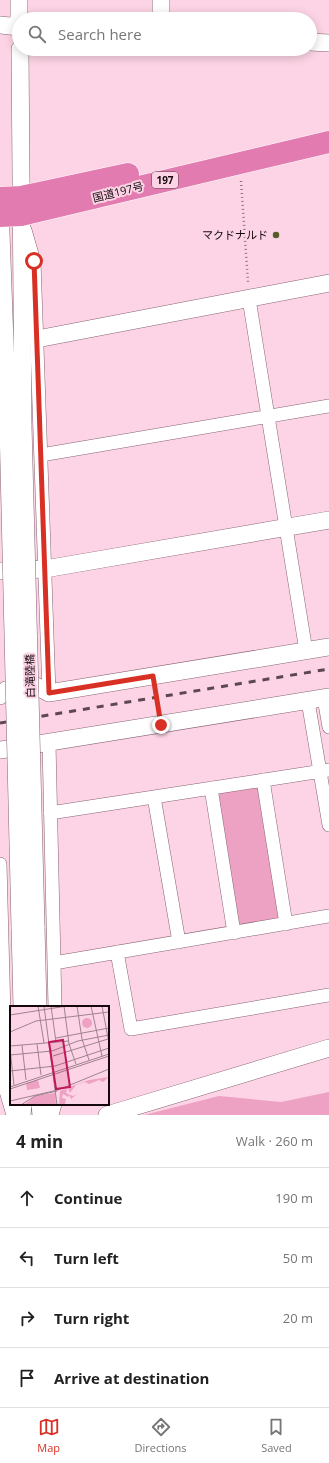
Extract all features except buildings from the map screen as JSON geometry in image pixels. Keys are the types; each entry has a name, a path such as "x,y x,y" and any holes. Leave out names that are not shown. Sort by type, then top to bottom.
{"highway":[{"name":"国道197号","path":"6,208 329,126"},
{"name":"国道197号","path":"6,208 239,163 329,142"}],"street":[{"path":"19,0 19,12"},
{"path":"161,0 161,12"},
{"path":"0,25 12,26"},
{"path":"317,42 329,43"},
{"name":"白滝陸橋","path":"19,56 6,208 16,425 28,927"},
{"path":"6,208 34,261 49,693"},
{"path":"37,340 329,283"},
{"path":"249,299 306,651"},
{"path":"41,455 329,406"},
{"path":"0,571 45,569 329,520"},
{"path":"0,696 6,690 36,686 49,693 329,648"},
{"path":"0,750 320,699"},
{"path":"320,699 329,727"},
{"path":"320,699 329,825"},
{"path":"49,743 55,1006"},
{"path":"50,813 324,770"},
{"path":"264,780 286,924"},
{"path":"211,788 234,932"},
{"path":"154,797 179,942"},
{"path":"0,864 6,1091 10,1105"},
{"path":"54,963 329,916"},
{"path":"22,1006 28,927"},
{"path":"28,927 38,1006"},
{"path":"117,952 131,1029 329,995"},
{"path":"107,1115 329,1048"},
{"path":"10,1105 13,1115"},
{"path":"22,1115 23,1105"},
{"path":"40,1105 41,1115"},
{"path":"52,1115 55,1105"}],"path":[{"path":"239,163 249,299"},
{"path":"153,676 161,725"}],"shaded area":[{"path":"255,785 260,789 281,913 277,921 245,926 237,922 216,797 220,791"},
{"path":"329,1092 329,1115 144,1115 219,1096 281,1102"}],"railway":[{"path":"0,723 329,669"}],"place":[{"name":"マクドナルド","path":"276,235"}],"route":[{"path":"34,261 49,693 153,676 161,725"}]}
